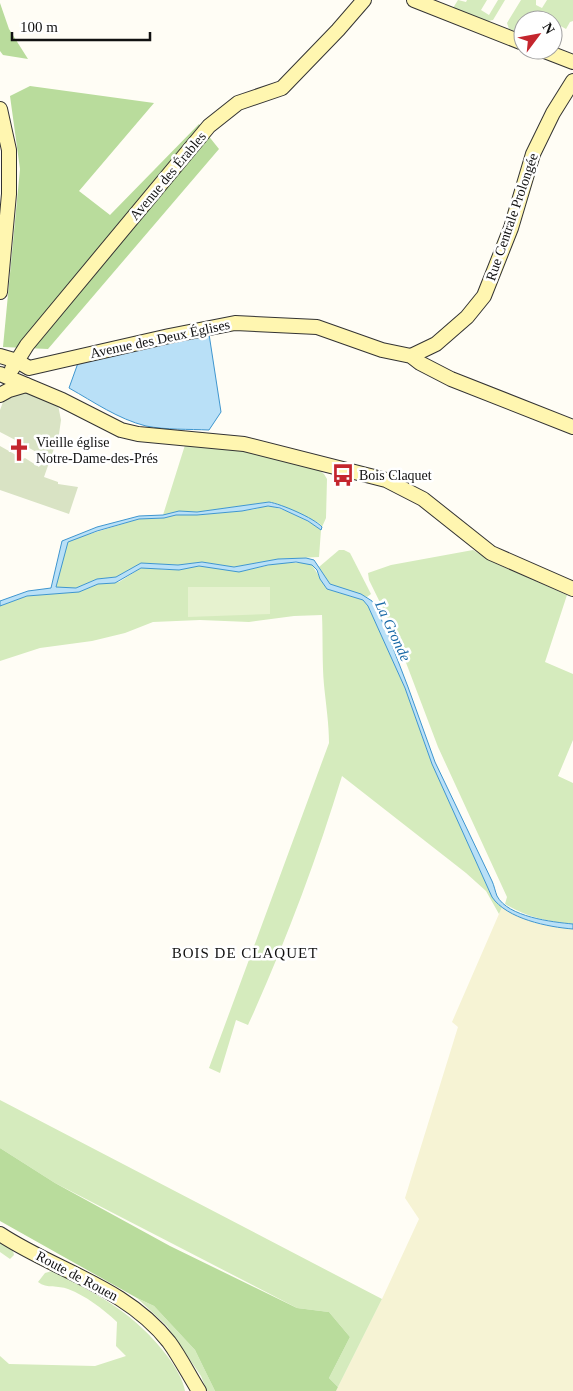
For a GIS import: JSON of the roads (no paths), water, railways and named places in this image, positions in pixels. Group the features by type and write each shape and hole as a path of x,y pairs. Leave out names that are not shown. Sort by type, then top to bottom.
{"street":[{"name":"Avenue des Érables","path":"2,379 27,345 209,126 238,103 282,88 364,0"},
{"path":"414,0 513,39"},
{"name":"Rue Centrale Prolongée","path":"411,356 436,344 467,317 484,296 511,228 532,154 553,113 573,81"},
{"path":"0,109 9,150 10,194 0,292"},
{"name":"Avenue des Deux Églises","path":"0,356 17,361 29,368 235,323 317,327 382,350 411,356 420,363 451,379 573,427"},
{"path":"2,379 62,400 121,430 138,434 244,444 386,480 423,499 492,554 573,589"},
{"path":"0,395 8,390 26,386"},
{"name":"Route de Rouen","path":"0,1234 111,1293 144,1317 168,1342 199,1391"},
{"name":"Route de Rouen","path":"187,1372 191,1391"}],"water":[{"path":"209,334 221,412 209,430 161,428 136,423 106,410 69,388 78,363"},
{"path":"269,502 289,508 318,523 322,527 321,530 308,521 280,508 268,506 242,511 139,519 97,531 68,542 56,587 76,588 97,579 116,577 141,563 178,565 202,562 234,567 278,559 306,558 314,560 330,584 361,594 372,601 385,627 435,762 492,881 497,896 503,903 520,914 543,920 573,924 573,929 529,921 507,911 492,897 432,764 405,688 368,606 363,600 327,589 320,579 317,570 312,565 296,562 268,565 239,572 199,566 179,570 141,568 115,583 98,584 79,592 27,596 0,606 0,601 28,591 51,588 62,541 97,527 139,516 163,515 179,511 197,512"}],"place":[{"name":"Vieille église Notre-Dame-des-Prés","path":"19,450"},
{"name":"Bois Claquet","path":"343,475"}],"district":[{"name":"BOIS DE CLAQUET","path":"245,953"}],"water label":[{"name":"La Gronde","path":"393,631"}]}
